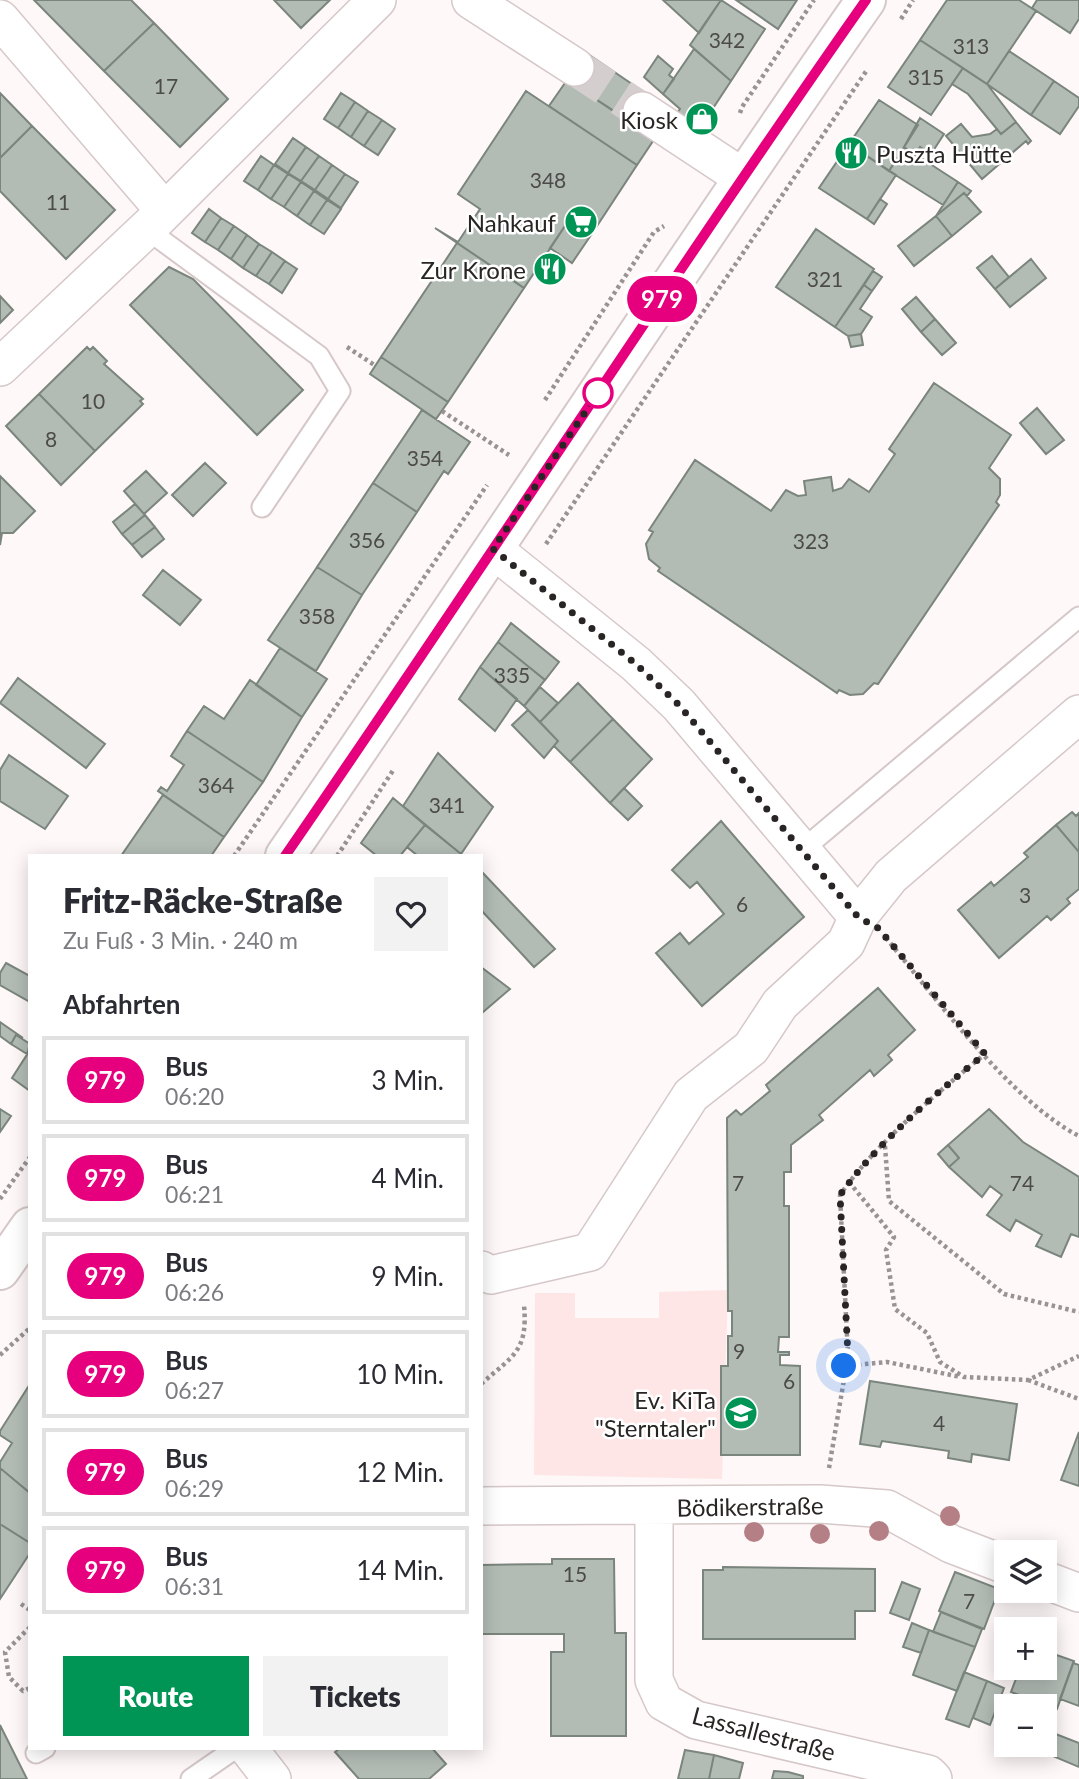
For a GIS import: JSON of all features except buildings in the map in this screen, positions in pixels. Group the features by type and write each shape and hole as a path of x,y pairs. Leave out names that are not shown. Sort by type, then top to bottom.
{"street":[{"path":"0,367 377,0"},
{"path":"471,0 575,66"},
{"path":"286,854 455,609 742,177 866,0"},
{"path":"0,19 156,218"},
{"path":"642,111 742,177"},
{"path":"493,549 636,664 679,705 858,917"},
{"path":"483,1271 491,1275 590,1252 691,1095 751,1048 780,1004 846,943 858,917 891,876 1079,714"},
{"path":"0,1270 28,1230"},
{"name":"Bödikerstraße","path":"483,1506 820,1504 887,1508 951,1544 994,1560"},
{"name":"Lassallestraße","path":"654,1507 654,1680 664,1702 696,1720 928,1774 933,1779"},
{"path":"1057,1585 1079,1593"},
{"path":"250,1750 272,1779"}],"lane":[{"path":"156,218 160,239 320,356 340,391 262,507"},
{"path":"801,851 1079,617"},
{"path":"191,1779 233,1750"}],"path":[{"path":"898,23 913,0"},
{"path":"525,575 875,58"},
{"path":"442,411 509,455"},
{"path":"338,854 396,766"},
{"path":"858,917 878,928 985,1054 1027,1098 1079,1136"},
{"path":"820,1504 836,1435 844,1366 848,1356 840,1195 885,1145 951,1081 985,1054"},
{"path":"885,1145 889,1200 1004,1294 1079,1312"},
{"path":"0,1199 28,1160"},
{"path":"849,1182 894,1237 886,1251 895,1309 927,1333 940,1362 964,1377"},
{"path":"483,1382 525,1338 523,1294 527,1267"},
{"path":"0,1354 28,1330"},
{"path":"1028,1380 1079,1356"},
{"path":"844,1366 887,1362 964,1377 1028,1380 1079,1399"},
{"path":"21,1604 28,1608"},
{"path":"28,1629 5,1652 9,1677 23,1691 28,1689"},
{"path":"0,1679 9,1677"}],"shaded area":[{"path":"728,1290 722,1479 534,1475 535,1293 575,1293 575,1318 659,1318 659,1292"}],"tunnel":[{"path":"575,67 642,111"}],"bus line":[{"name":"979","path":"286,854 455,609 742,177 866,0"}],"place":[{"name":"Kiosk","path":"702,119"},
{"name":"Puszta Hütte","path":"851,153"},
{"name":"Nahkauf","path":"581,222"},
{"name":"Zur Krone","path":"550,269"},
{"name":"Ev. KiTa \"Sterntaler\"","path":"741,1413"}],"route":[{"path":"598,393 493,549 636,664 679,705 858,917 878,928 985,1054 951,1081 885,1145 840,1195 848,1356 844,1366"}]}
